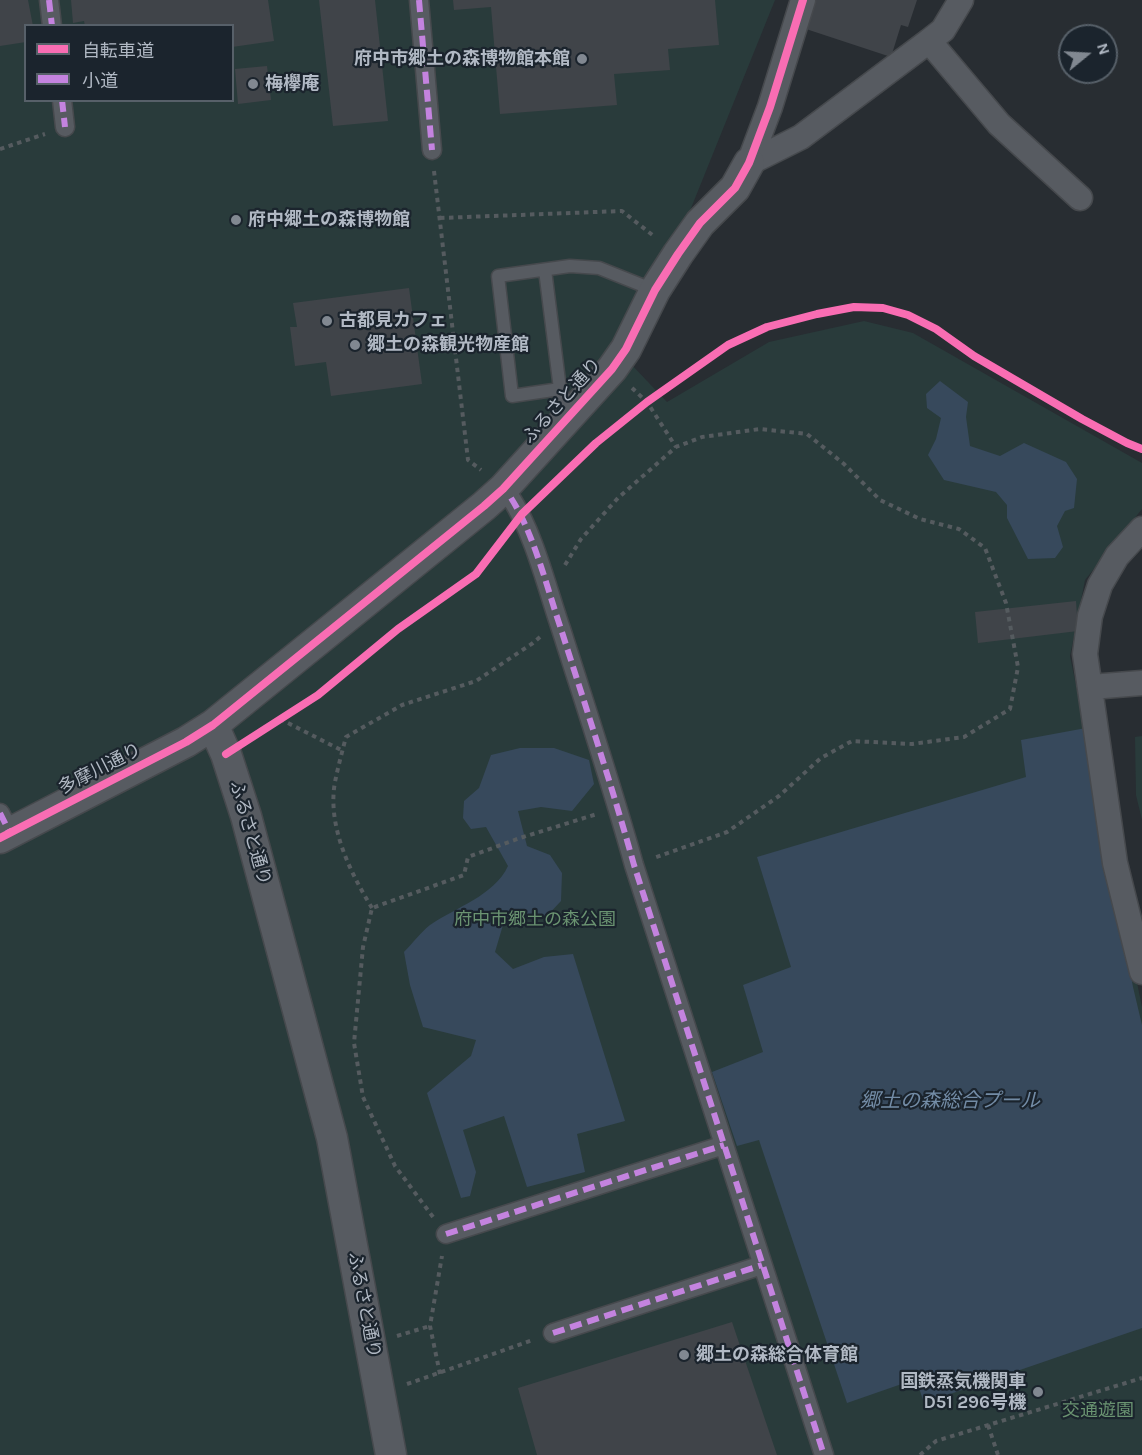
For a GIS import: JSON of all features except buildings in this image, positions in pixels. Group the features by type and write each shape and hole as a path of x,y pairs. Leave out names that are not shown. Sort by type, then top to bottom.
{"street":[{"path":"49,0 52,24"},
{"path":"419,0 432,150"},
{"name":"ふるさと通り","path":"391,1455 332,1138 246,816 226,754 213,725 484,506 503,489 565,402 612,369 626,349 655,290 678,254 700,222 735,188 749,163 770,106 803,0"},
{"path":"749,163 801,137 929,41 943,30 961,0"},
{"path":"929,41 999,124 1080,198"},
{"path":"62,102 65,127"},
{"path":"511,498 522,514 548,591 824,1455"},
{"path":"1142,529 1117,556 1100,585 1090,616 1085,654 1115,863 1142,972"},
{"path":"1091,687 1142,683"},
{"name":"多摩川通り","path":"3,828 186,742 213,725"},
{"path":"446,1234 724,1145"},
{"path":"553,1333 762,1264"}],"lane":[{"path":"544,270 565,402 512,396 498,276 570,266 599,268 655,290"}],"path":[{"path":"0,149 65,127"},
{"path":"432,150 468,460 483,472"},
{"path":"440,218 622,211 678,254"},
{"path":"612,369 647,402 676,447"},
{"path":"638,409 655,396"},
{"path":"548,591 581,539 618,498 676,447 702,437 760,429 807,434 844,464 880,500 920,519 959,529 985,548 1006,603 1018,667 1010,709 964,737 912,744 852,741 821,758 780,796 727,832 634,865"},
{"path":"440,1374 430,1326 446,1234 395,1166 363,1097 354,1043 363,947 372,908 355,880 335,826 335,784 346,737 402,705 476,681 533,643 557,620"},
{"path":"271,725 289,713"},
{"path":"280,719 343,751"},
{"path":"372,908 464,875 468,857 520,838 618,808"},
{"path":"381,1393 553,1333"},
{"path":"920,1455 936,1441 1142,1378"},
{"path":"988,1425 998,1455"}],"green space":[{"name":"府中市郷土の森公園","path":"0,0 775,0 681,233 611,343 667,402 769,342 864,321 913,333 1142,463 1142,509 1085,580 1070,656 1142,1007 1142,1455 0,1455"},
{"path":"1142,736 1142,820 1136,795 1135,737"}],"water":[{"path":"940,381 968,402 966,417 970,446 1000,456 1024,443 1066,462 1077,479 1074,508 1065,511 1057,526 1063,547 1055,558 1028,559 1007,518 1007,505 996,492 944,480 928,455 936,439 941,418 927,408 926,394"},
{"name":"郷土の森総合プール","path":"1086,728 1133,987 1142,1025 1142,1328 924,1403 916,1379 847,1403 759,1140 737,1146 712,1072 763,1052 743,985 791,967 757,857 1026,777 1021,740"},
{"path":"520,748 554,748 589,760 594,784 572,811 541,807 518,811 527,846 550,855 562,873 561,901 546,917 529,918 503,925 495,952 513,969 544,957 573,954 625,1121 577,1134 585,1172 527,1187 504,1116 463,1130 476,1172 470,1196 461,1198 427,1093 471,1056 476,1040 423,1027 410,985 404,952 430,925 474,900 494,885 508,866 486,827 471,829 463,818 464,801 479,788 491,755"}],"marked path":[{"path":"49,0 52,24"},
{"path":"419,0 432,150"},
{"path":"62,102 65,127"},
{"path":"511,498 527,528 545,579 634,865 824,1455"},
{"path":"0,813 10,833"},
{"path":"446,1234 724,1145"},
{"path":"553,1333 762,1265"}],"cycle path":[{"path":"0,838 186,742 213,725 503,489 612,369 626,349 655,290 678,254 700,223 735,188 749,163 770,107 803,0"},
{"path":"226,754 318,695 398,629 476,574 522,514 596,443 647,402 728,345 767,327 854,307 883,308 908,315 936,329 974,356 1082,419 1142,449"}],"place":[{"name":"府中市郷土の森博物館本館","path":"582,59"},
{"name":"梅欅庵","path":"253,84"},
{"name":"府中郷土の森博物館","path":"236,220"},
{"name":"古都見カフェ","path":"327,321"},
{"name":"郷土の森観光物産館","path":"355,345"},
{"name":"郷土の森総合体育館","path":"684,1355"},
{"name":"国鉄蒸気機関車 D51 296号機","path":"1038,1392"}],"park label":[{"name":"交通遊園","path":"1098,1411"}]}
